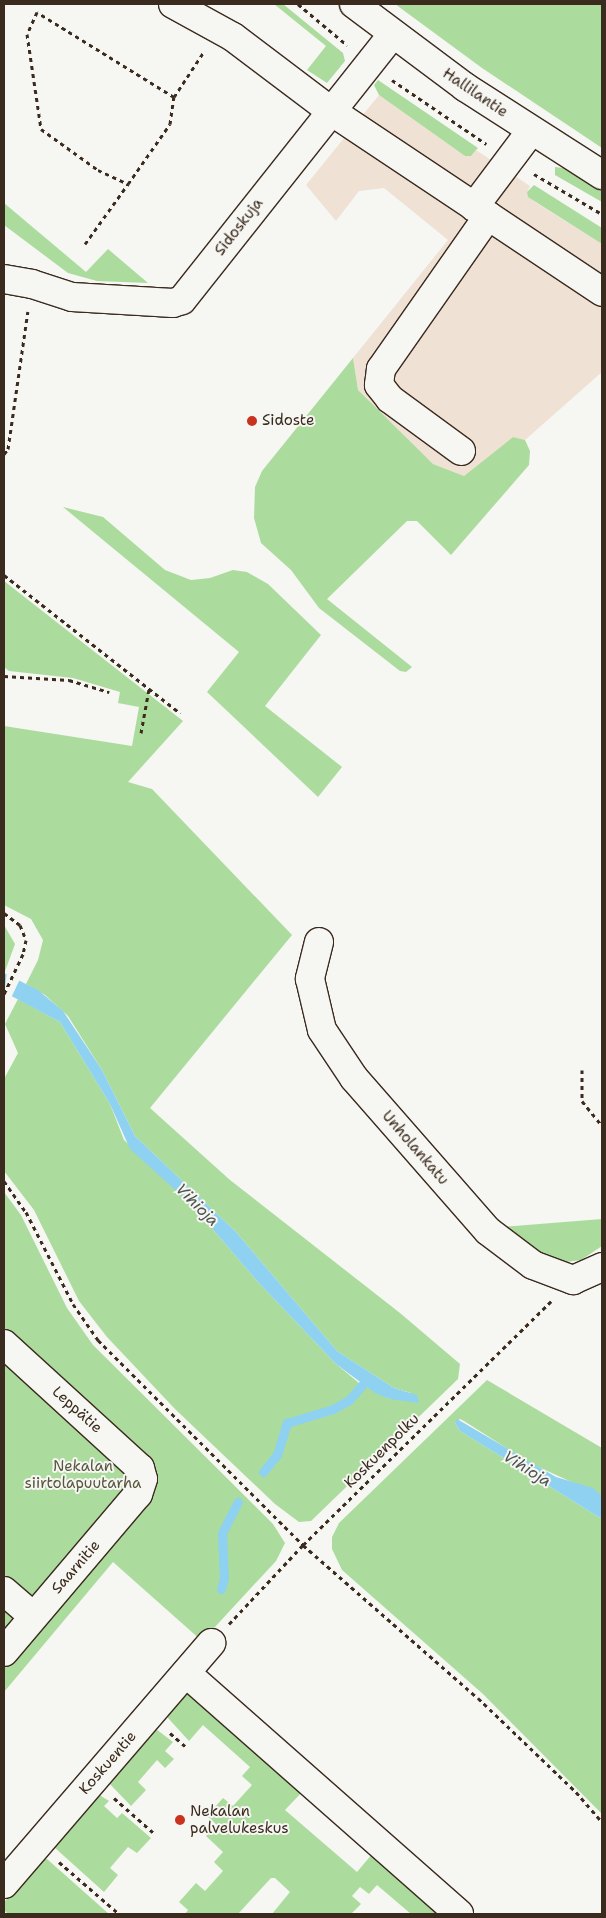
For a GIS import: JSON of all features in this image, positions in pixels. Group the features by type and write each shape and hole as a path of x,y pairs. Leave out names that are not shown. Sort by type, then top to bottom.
{"street":[{"path":"173,4 219,29 331,111 602,292"},
{"name":"Hallilantie","path":"354,4 392,35 531,131 602,175"},
{"name":"Sidoskuja","path":"32,284 72,297 173,303 182,300 392,35"},
{"path":"461,451 390,399 379,385 382,369 481,212 510,159 531,131"},
{"path":"4,279 32,284"},
{"name":"Unholankatu","path":"319,942 310,979 322,1030 354,1078 488,1231 533,1265 573,1280"},
{"path":"573,1280 602,1267"},
{"name":"Leppätie","path":"4,1344 140,1468 143,1479"},
{"name":"Saarnitie","path":"4,1652 138,1494 143,1479"},
{"path":"4,1591 33,1616"},
{"name":"Koskuentie","path":"4,1884 211,1643"},
{"path":"186,1673 459,1914"}],"path":[{"path":"298,4 369,64 510,159 602,214"},
{"path":"128,184 98,170 41,129 27,34 37,12 174,97"},
{"path":"85,244 170,124 174,97 219,29"},
{"path":"4,454 8,449 32,284"},
{"path":"4,574 180,713"},
{"path":"4,676 69,680 109,692"},
{"path":"141,733 149,689"},
{"path":"4,913 24,932 23,954 4,994"},
{"path":"582,1070 582,1101 602,1126"},
{"path":"4,1182 26,1212 73,1304 98,1340 303,1545 478,1698 576,1792 602,1822"},
{"name":"Koskuenpolku","path":"211,1643 303,1545 417,1431 573,1280"},
{"path":"93,1780 155,1834"},
{"path":"38,1844 119,1914"}],"shaded area":[{"path":"379,95 465,156 471,156 476,150 530,186 527,192 535,202 602,244 602,372 525,440 513,437 464,476 433,464 392,427 358,390 353,358 448,240 384,188 359,191 336,221 306,185"}],"green space":[{"path":"274,4 283,4 343,53 345,61 327,83 307,70 326,46"},
{"path":"395,4 602,4 602,148 482,68"},
{"path":"378,80 478,148 471,156 465,156 379,95 374,85"},
{"path":"555,167 563,168 602,190 602,202 555,175"},
{"path":"534,185 602,228 602,244 528,197 527,192"},
{"path":"4,203 86,272 108,249 148,283 97,281 68,273 4,225"},
{"path":"353,358 358,390 433,464 464,476 513,437 525,440 530,451 529,465 451,555 417,521 407,521 327,599 412,667 406,672 400,671 319,608 291,570 261,543 254,518 255,487 262,471"},
{"path":"63,507 103,517 165,570 191,580 210,578 233,570 247,572 268,584 321,635 265,706 342,767 318,797 207,692 239,652"},
{"path":"4,581 183,721 128,782 152,789 292,935 150,1108 230,1180 400,1313 460,1364 458,1379 311,1521 299,1522 275,1504 175,1409 107,1337 79,1301 34,1210 4,1171 4,1079 18,1053 5,1024 18,999 60,1022 110,1104 124,1140 193,1206 257,1281 336,1364 359,1383 390,1399 411,1393 394,1388 337,1351 236,1232 135,1136 102,1070 68,1016 45,995 26,984 38,960 43,940 31,919 4,905 4,726 132,746 139,707 118,703 120,692 73,678 9,671 4,667"},
{"path":"4,925 15,944 4,974"},
{"name":"Nekalan siirtolapuutarha","path":"4,1192 21,1215 67,1308 93,1345 273,1524 285,1543 276,1561 202,1641 113,1562 4,1692"},
{"path":"602,1219 602,1246 581,1260 566,1262 550,1262 501,1227"},
{"path":"487,1380 602,1448 602,1496 530,1463 460,1419 455,1423 460,1431 602,1519 602,1814 483,1694 342,1570 332,1549 332,1537 339,1523"},
{"path":"185,1692 303,1791 285,1810 357,1872 373,1853 445,1914 411,1914 377,1885 369,1894 360,1887 352,1896 361,1904 351,1914 272,1914 290,1892 275,1878 271,1878 238,1914 185,1914 188,1910 179,1902 196,1883 205,1891 223,1871 214,1862 223,1852 206,1836 217,1825 207,1816 223,1798 233,1806 252,1785 242,1776 250,1767 203,1725 189,1741 168,1718 167,1713"},
{"path":"156,1729 173,1742 165,1751 174,1759 165,1768 157,1760 138,1782 146,1790 131,1806 108,1782"},
{"path":"98,1794 109,1801 104,1806 117,1818 122,1813 151,1838 137,1853 128,1847 110,1868 118,1875 104,1892 54,1847"},
{"path":"45,1858 109,1914 8,1914 4,1910 4,1902"}],"water":[{"name":"Vihioja","path":"4,973 38,990 63,1011 102,1070 135,1136 236,1232 337,1351 394,1388 417,1395 419,1403 390,1399 375,1393 336,1364 257,1281 193,1206 130,1149 110,1104 60,1022 4,992"},
{"name":"Vihioja","path":"457,1419 556,1477 593,1488 602,1496 602,1519 460,1431 455,1423"}],"pier":[{"path":"7,972 20,979 11,998 4,995"}],"waterway":[{"path":"263,1472 277,1455 287,1423 333,1409 349,1400 368,1378"},
{"path":"221,1589 224,1578 222,1533 238,1502"}],"place":[{"name":"Sidoste","path":"252,421"},
{"name":"Nekalan palvelukeskus","path":"180,1820"}]}
